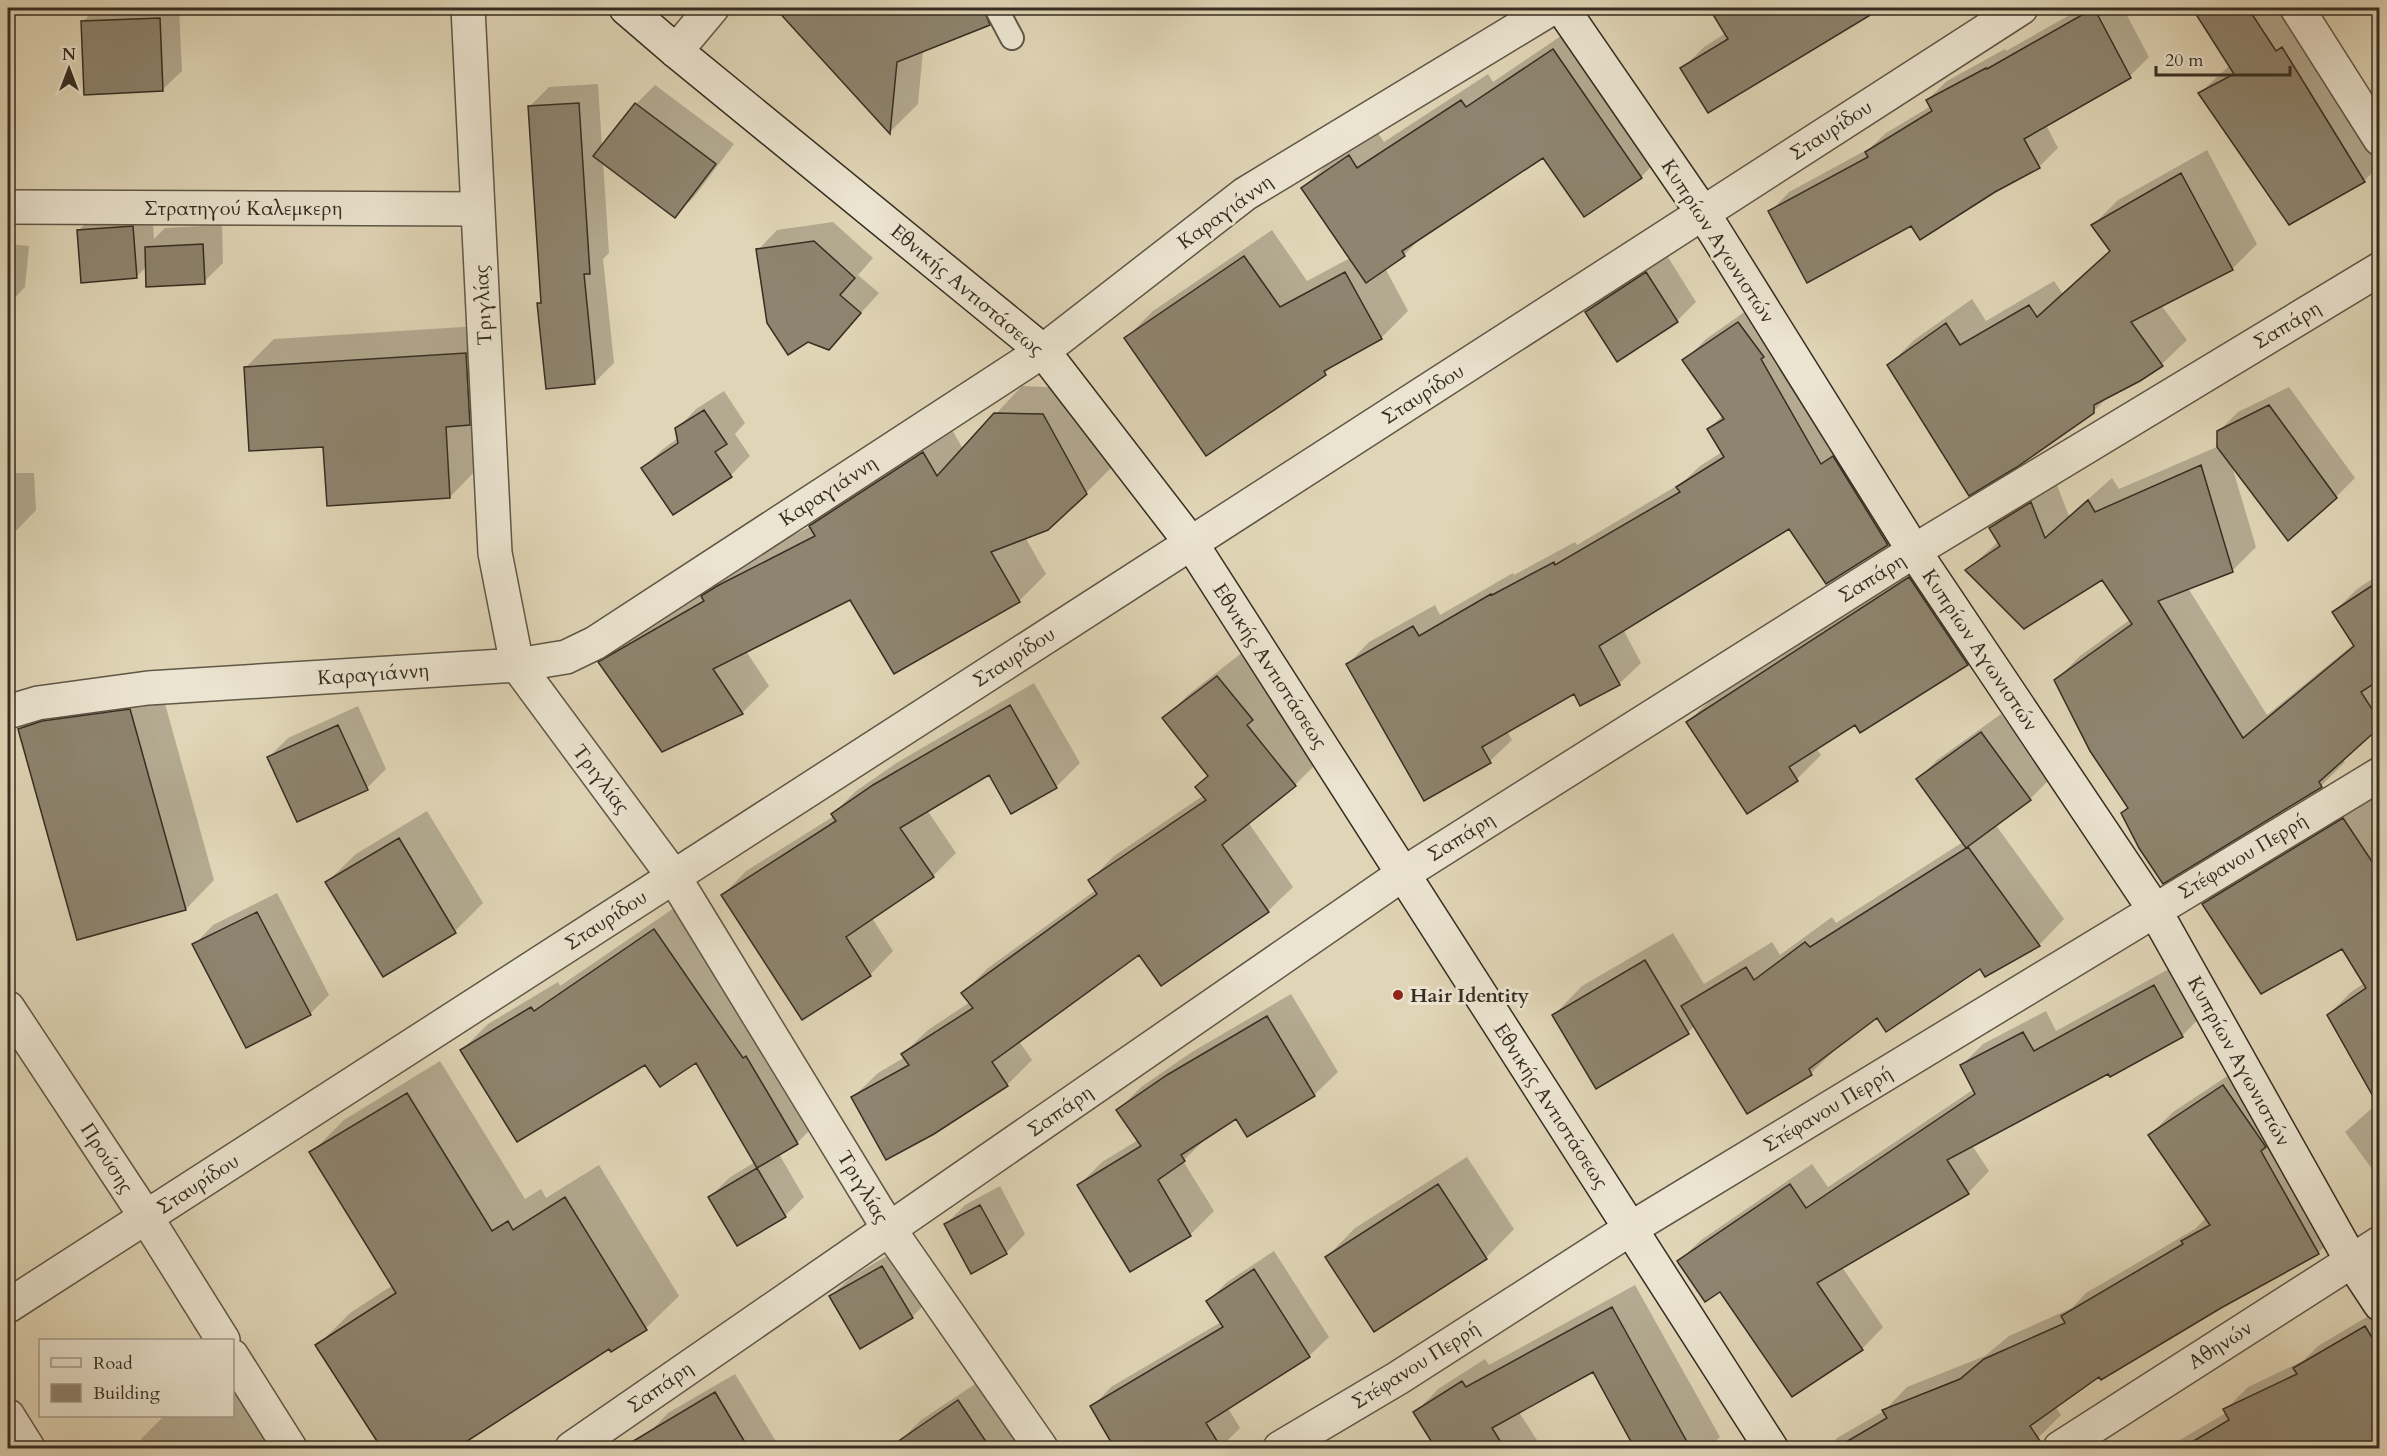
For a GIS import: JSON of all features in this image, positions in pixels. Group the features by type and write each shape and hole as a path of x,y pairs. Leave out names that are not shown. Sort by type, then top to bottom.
{"street":[{"name":"Τριγλίας","path":"468,8 495,553 517,665 674,877 889,1229 1041,1449"},
{"name":"Εθνικής Αντιστάσεως","path":"626,8 1043,351 1191,543 1771,1449"},
{"path":"676,51 712,8"},
{"name":"Καραγιάννη","path":"8,712 38,703 148,688 517,665 566,657 595,643 1043,351 1245,194 1552,8"},
{"name":"Κυπρίων Αγωνιστών","path":"1562,8 1703,213 1914,551 2154,909 2351,1260 2379,1304"},
{"name":"Σταυρίδου","path":"8,1306 2021,8"},
{"path":"2297,8 2379,139"},
{"name":"Στρατηγού Καλεμκερη","path":"8,207 478,209"},
{"name":"Σαπάρη","path":"572,1449 1403,874 1914,551 2379,269"},
{"name":"Στέφανου Περρή","path":"1280,1449 1398,1378 1630,1229 2379,774"},
{"name":"Προύσης","path":"8,1008 146,1217 222,1339"},
{"name":"Αθηνών","path":"2060,1449 2379,1244"},
{"path":"234,1359 290,1449"},
{"path":"8,1416 28,1449"}],"lane":[{"path":"996,8 1012,38"}],"building":[{"path":"775,8 983,8 990,25 897,62 890,134"},
{"path":"1709,8 1882,8 1708,113 1680,68 1728,39"},
{"path":"2094,8 2131,78 2024,139 2040,168 1995,192 1920,240 1911,226 1807,283 1768,211 1868,157 1865,152 1932,111 1926,100 1987,69"},
{"path":"2192,8 2248,8 2276,51 2282,47 2365,182 2289,225 2198,93 2234,74"},
{"path":"160,18 163,91 84,95 81,21"},
{"path":"1553,49 1642,178 1584,217 1543,158 1402,251 1405,256 1366,283 1301,188 1349,155 1357,168 1461,100 1466,107"},
{"path":"579,103 590,274 584,274 595,384 546,389 537,303 541,303 528,106"},
{"path":"635,103 716,164 675,218 593,156"},
{"path":"2181,173 2233,270 2131,322 2163,366 2094,405 2094,413 2017,467 1969,496 1887,365 1946,323 1960,345 2029,305 2037,317 2110,251 2091,225"},
{"path":"133,226 137,278 81,283 77,230"},
{"path":"814,241 855,278 840,295 861,313 829,350 808,342 788,355 767,323 756,249"},
{"path":"203,244 205,284 146,287 145,247"},
{"path":"1244,256 1280,307 1345,272 1382,339 1324,371 1326,375 1206,456 1124,338"},
{"path":"1646,272 1678,322 1617,362 1585,312"},
{"path":"1738,322 1764,357 1761,359 1821,464 1833,456 1888,545 1826,584 1789,529 1599,646 1620,685 1580,706 1574,694 1482,747 1491,763 1424,801 1346,664 1413,626 1419,636 1491,594 1554,562 1555,565 1680,492 1676,487 1724,457 1707,429 1724,419 1682,360"},
{"path":"466,353 470,425 446,427 450,498 327,506 323,447 249,451 244,367"},
{"path":"2269,405 2337,498 2288,541 2217,447 2217,431"},
{"path":"704,410 727,444 715,452 732,477 673,515 641,468 678,443 675,428"},
{"path":"994,413 1043,414 1087,494 1048,530 991,552 1020,602 894,674 850,600 713,669 743,714 662,752 598,662 704,601 701,596 717,586 815,536 809,526 923,452 937,476"},
{"path":"2201,465 2233,572 2158,601 2243,738 2354,646 2332,612 2379,581 2379,684 2378,681 2361,692 2379,720 2379,728 2319,782 2322,787 2163,884 2139,848 2121,813 2128,808 2090,751 2054,680 2132,624 2102,580 2024,629 1965,570 2000,546 1989,528 2031,502 2045,538 2088,500 2095,512"},
{"path":"1909,577 1968,665 1860,733 1855,725 1789,767 1798,781 1747,814 1686,722"},
{"path":"1217,676 1253,720 1247,725 1296,786 1222,845 1269,912 1161,986 1139,955 992,1062 1008,1086 934,1134 886,1160 851,1097 909,1065 901,1054 973,1008 961,993 1097,894 1088,880 1206,800 1195,787 1208,776 1162,718"},
{"path":"1010,705 1057,788 1011,814 989,775 900,828 934,877 846,937 871,976 802,1020 721,895 836,821 831,814 873,785"},
{"path":"130,709 186,910 77,940 18,729 42,721"},
{"path":"338,725 368,790 297,822 267,757"},
{"path":"1981,732 2031,800 1966,848 1916,779"},
{"path":"2343,818 2379,872 2379,1107 2327,1015 2366,988 2342,949 2261,994 2202,904"},
{"path":"399,838 456,933 383,977 325,882"},
{"path":"1968,847 2040,946 1985,977 1980,969 1886,1032 1877,1018 1809,1069 1812,1075 1747,1114 1681,1006 1746,967 1754,980 1805,942 1810,947"},
{"path":"257,912 311,1015 246,1048 192,944"},
{"path":"654,929 743,1058 746,1056 798,1144 757,1168 696,1063 660,1087 645,1065 517,1142 460,1050 531,1007 534,1011"},
{"path":"1645,960 1689,1034 1596,1089 1552,1015"},
{"path":"2154,985 2183,1037 2110,1077 2108,1074 1947,1160 1969,1194 1817,1283 1863,1350 1792,1397 1720,1292 1705,1302 1677,1261 1790,1184 1806,1208 1975,1094 1960,1065 2023,1032 2034,1051"},
{"path":"1267,1016 1315,1096 1247,1137 1236,1119 1181,1155 1185,1161 1158,1180 1191,1236 1130,1272 1077,1185 1141,1146 1116,1110 1167,1075"},
{"path":"2223,1085 2266,1147 2261,1151 2319,1254 2221,1308 2101,1380 2099,1377 2030,1426 2042,1444 2041,1449 1834,1449 1887,1418 1882,1410 1960,1379 1984,1359 2065,1323 2061,1316 2183,1244 2181,1241 2210,1225 2148,1135"},
{"path":"407,1093 492,1231 508,1221 513,1230 565,1197 647,1330 611,1352 609,1349 455,1449 382,1449 315,1345 396,1293 309,1152"},
{"path":"757,1168 786,1217 737,1246 708,1197"},
{"path":"1438,1184 1487,1259 1374,1332 1325,1257"},
{"path":"980,1205 1007,1254 971,1274 944,1224"},
{"path":"882,1266 913,1318 860,1349 829,1296"},
{"path":"1254,1269 1310,1357 1206,1423 1222,1449 1115,1449 1090,1406 1223,1327 1206,1301"},
{"path":"1612,1307 1691,1449 1635,1449 1593,1372 1492,1428 1505,1449 1436,1449 1413,1412 1462,1381 1466,1387"},
{"path":"2365,1326 2379,1349 2379,1449 2180,1449 2229,1420 2223,1409 2297,1374 2293,1368"},
{"path":"715,1392 749,1449 620,1449"},
{"path":"958,1400 991,1449 887,1449"}],"place":[{"name":"Hair Identity","path":"1398,995"}]}
